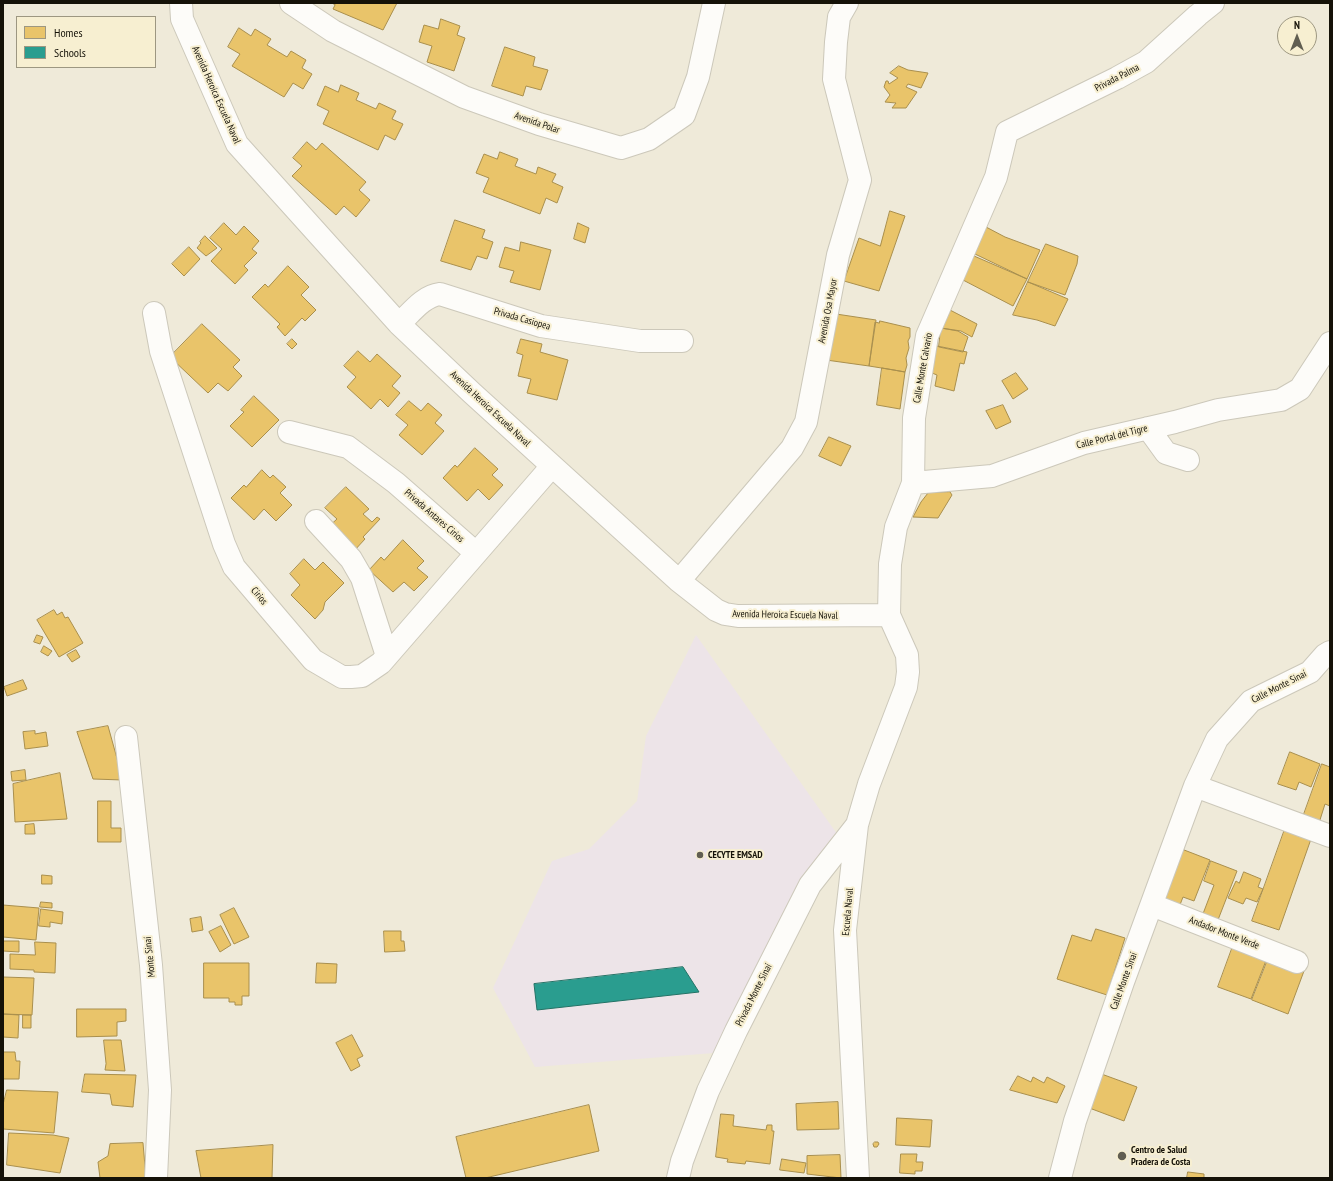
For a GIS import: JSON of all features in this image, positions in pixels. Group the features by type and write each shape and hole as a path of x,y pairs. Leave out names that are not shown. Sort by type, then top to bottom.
{"street":[{"name":"Avenida Heroica Escuela Naval","path":"181,3 182,19 237,144 399,324 679,581 716,610 725,614 738,616 889,615"},
{"name":"Avenida Polar","path":"291,3 333,31 464,97 539,124 621,148 649,139 684,115 698,77 714,3"},
{"name":"Avenida Osa Mayor","path":"679,581 792,448 806,422 838,255 860,180 834,79 839,16 847,3"},
{"name":"Privada Palma","path":"1006,132 1111,81 1146,62 1198,15 1214,3"},
{"name":"Calle Monte Calvario","path":"889,615 890,564 896,527 913,483 914,418 927,336 996,177 1006,132"},
{"name":"Privada Casiopea","path":"399,324 425,299 432,295 440,294 541,326 640,341 682,341"},
{"name":"Cirios","path":"154,313 161,350 224,544 234,567 313,660 342,677 362,676 381,663 476,553"},
{"name":"Calle Portal del Tigre","path":"913,483 992,476 1084,443 1175,422 1218,410 1281,400 1300,389 1330,343"},
{"path":"1148,428 1166,452 1188,460"},
{"name":"Privada Antares Cirios","path":"288,432 348,447 396,483 476,553"},
{"path":"476,553 552,466"},
{"path":"316,521 351,559 362,578 387,656"},
{"name":"Escuela Naval","path":"858,1178 845,930 857,825 869,784 906,687 908,672 907,655 889,615"},
{"name":"Calle Monte Sinaí","path":"1060,1178 1075,1120 1195,786 1217,739 1251,701 1310,672 1328,655"},
{"name":"Monte Sinaí","path":"126,737 151,965 160,1090 156,1178"},
{"path":"1195,786 1330,836"},
{"name":"Privada Monte Sinaí","path":"678,1178 708,1091 739,1024 810,885 857,825"},
{"name":"Andador Monte Verde","path":"1152,905 1297,962"}],"shaded area":[{"name":"CECYTE EMSAD","path":"696,635 840,838 727,1052 535,1067 493,988 552,861 589,849 637,801 646,736"}],"building: Homes":[{"path":"332,3 397,3 383,30 333,9 335,5"},
{"path":"441,19 460,26 457,35 465,38 454,71 427,62 432,46 419,42 424,25 438,29"},
{"path":"239,28 251,36 255,29 271,39 267,45 287,57 291,51 306,60 302,68 312,74 303,89 293,83 284,97 232,66 240,54 228,47"},
{"path":"505,47 535,57 533,66 548,70 541,90 526,86 523,96 492,86"},
{"path":"899,66 908,70 928,73 921,88 908,84 906,87 917,92 906,108 892,108 896,103 885,102 890,95 884,87 886,81 888,81 889,84 898,78 890,73"},
{"path":"341,85 359,93 356,100 376,109 379,103 396,111 392,119 403,124 395,140 385,135 378,150 323,124 329,111 317,105 325,86 338,92"},
{"path":"307,142 316,150 322,143 366,182 359,190 370,200 356,217 344,206 336,215 292,176 302,166 293,158"},
{"path":"500,152 518,159 515,166 536,174 538,167 556,174 552,182 563,187 557,203 546,198 540,214 483,192 489,178 476,173 484,154 497,159"},
{"path":"890,211 905,216 879,291 844,281 859,238 880,246"},
{"path":"455,220 485,230 482,238 493,242 487,259 477,256 471,270 441,261"},
{"path":"224,223 236,235 244,226 259,241 252,249 257,253 244,266 248,270 235,284 211,261 222,249 210,238"},
{"path":"578,223 589,228 585,243 574,239"},
{"path":"986,227 1005,237 1040,250 1027,279 975,254"},
{"path":"205,236 217,248 206,256 197,248"},
{"path":"521,242 551,250 540,290 510,282 514,271 499,267 505,247 519,251"},
{"path":"1046,244 1078,256 1077,264 1065,295 1028,282"},
{"path":"189,247 200,259 184,276 172,264"},
{"path":"974,256 1027,279 1013,306 963,280"},
{"path":"288,266 309,287 301,295 316,310 305,321 302,318 285,336 277,327 280,324 252,297 265,284 268,287"},
{"path":"1028,282 1068,299 1055,326 1037,320 1013,315"},
{"path":"948,309 977,324 972,337 961,331 941,328"},
{"path":"836,314 876,320 869,366 826,360"},
{"path":"880,321 910,328 910,337 908,341 909,348 906,358 907,365 905,372 869,366 875,322 879,323"},
{"path":"202,324 240,360 233,367 242,376 228,391 218,383 208,393 170,357"},
{"path":"941,328 958,331 968,337 963,352 939,347"},
{"path":"292,339 297,344 292,349 287,344"},
{"path":"521,339 542,344 540,352 568,360 557,400 527,393 531,379 518,376 523,355 517,353"},
{"path":"937,346 967,352 964,364 960,363 954,391 935,386 937,375 932,373"},
{"path":"358,351 370,362 377,354 401,376 392,386 400,393 388,407 380,399 371,409 347,387 356,377 344,366"},
{"path":"882,368 905,372 900,409 877,405"},
{"path":"1016,373 1028,389 1013,399 1002,381"},
{"path":"254,396 279,420 252,447 230,426 244,412 241,410"},
{"path":"409,401 421,411 428,403 442,415 435,423 444,431 422,455 399,435 408,425 396,415"},
{"path":"1003,405 1011,422 996,429 986,411"},
{"path":"829,437 851,446 841,466 819,456"},
{"path":"475,448 498,469 492,475 503,485 489,500 478,489 467,501 443,478 455,465 457,467"},
{"path":"262,470 270,478 273,475 286,487 280,493 292,505 276,521 264,509 254,520 231,498 244,485 246,487"},
{"path":"346,487 369,509 363,514 372,522 377,517 380,519 363,537 365,539 353,552 327,528 337,519 325,508"},
{"path":"950,492 952,495 938,518 913,517 928,493"},
{"path":"403,540 424,561 417,568 428,577 414,591 404,582 393,592 369,570 381,557 384,560"},
{"path":"304,559 315,570 323,562 344,583 325,602 323,610 315,619 291,595 300,585 290,574"},
{"path":"54,610 57,615 62,612 65,618 68,617 83,643 59,657 37,620"},
{"path":"37,635 43,637 40,644 34,642"},
{"path":"44,646 52,651 48,656 41,652"},
{"path":"76,650 80,657 72,662 67,655"},
{"path":"23,680 27,689 7,696 4,687"},
{"path":"108,726 123,780 93,779 77,732"},
{"path":"35,731 35,734 46,732 48,746 25,749 23,732"},
{"path":"1290,752 1320,764 1311,787 1299,782 1296,790 1278,784"},
{"path":"1322,764 1330,767 1330,806 1325,804 1319,823 1303,817"},
{"path":"25,770 26,780 12,781 11,772"},
{"path":"60,773 67,819 15,822 13,784"},
{"path":"98,801 111,801 111,828 121,828 121,842 98,842"},
{"path":"34,824 35,834 25,834 25,825"},
{"path":"1285,829 1311,839 1279,930 1252,921"},
{"path":"1179,848 1210,860 1194,901 1183,897 1178,910 1159,903"},
{"path":"1211,861 1237,871 1216,925 1201,919 1214,885 1204,881"},
{"path":"1244,872 1261,879 1258,887 1263,889 1257,902 1246,898 1243,904 1228,898 1236,881 1239,883"},
{"path":"42,875 52,876 52,884 42,884"},
{"path":"41,902 52,903 52,908 40,907"},
{"path":"3,905 39,908 36,940 3,937"},
{"path":"234,908 249,937 234,944 220,915"},
{"path":"41,909 63,912 62,924 50,922 50,927 39,926"},
{"path":"201,917 203,930 192,932 190,919"},
{"path":"221,926 231,945 220,952 209,932"},
{"path":"1096,929 1125,938 1107,995 1057,979 1072,935 1091,941"},
{"path":"384,931 401,931 401,941 404,941 405,951 385,952"},
{"path":"4,941 19,941 19,952 3,951"},
{"path":"35,942 56,943 55,973 10,969 10,954 35,955"},
{"path":"1233,946 1267,958 1251,999 1218,987"},
{"path":"1269,957 1304,971 1288,1014 1252,1000"},
{"path":"204,963 249,963 249,996 242,996 242,1005 235,1005 235,1002 229,1002 229,998 204,998"},
{"path":"317,963 337,964 336,983 316,983"},
{"path":"3,977 34,978 32,1015 3,1014"},
{"path":"77,1009 126,1009 126,1021 117,1022 117,1036 77,1037"},
{"path":"3,1014 19,1015 18,1038 3,1037"},
{"path":"23,1015 31,1015 31,1028 23,1028"},
{"path":"352,1035 363,1056 357,1059 360,1066 351,1071 336,1043"},
{"path":"104,1040 121,1040 125,1071 105,1070"},
{"path":"3,1052 15,1052 16,1061 20,1061 19,1079 3,1079"},
{"path":"1096,1072 1137,1087 1124,1121 1084,1106"},
{"path":"85,1074 136,1075 133,1107 112,1105 110,1094 82,1092"},
{"path":"1018,1076 1031,1082 1033,1077 1044,1083 1047,1077 1065,1086 1057,1103 1010,1090"},
{"path":"7,1090 58,1092 54,1133 3,1129 3,1105"},
{"path":"838,1102 839,1129 797,1130 796,1104"},
{"path":"589,1105 599,1151 485,1178 466,1178 456,1137"},
{"path":"721,1114 734,1115 733,1126 766,1130 767,1125 772,1125 772,1131 774,1131 770,1164 746,1161 745,1164 727,1162 728,1159 716,1157"},
{"path":"897,1118 932,1120 930,1147 896,1145"},
{"path":"9,1133 53,1135 69,1138 60,1173 7,1165"},
{"path":"878,1142 879,1144 877,1147 874,1147 873,1144"},
{"path":"143,1143 146,1178 100,1178 98,1162 108,1156 110,1144"},
{"path":"273,1145 272,1178 201,1178 196,1151"},
{"path":"901,1154 917,1154 916,1162 923,1162 922,1171 915,1171 915,1174 900,1173"},
{"path":"840,1155 841,1178 807,1174 807,1156"},
{"path":"782,1159 806,1163 804,1173 780,1170"},
{"path":"1188,1172 1204,1174 1204,1178 1187,1178"}],"building: Schools":[{"path":"683,967 699,992 537,1010 534,984"}],"place":[{"name":"CECYTE EMSAD","path":"700,855"},
{"name":"Centro de Salud Pradera de Costa","path":"1122,1156"}]}
